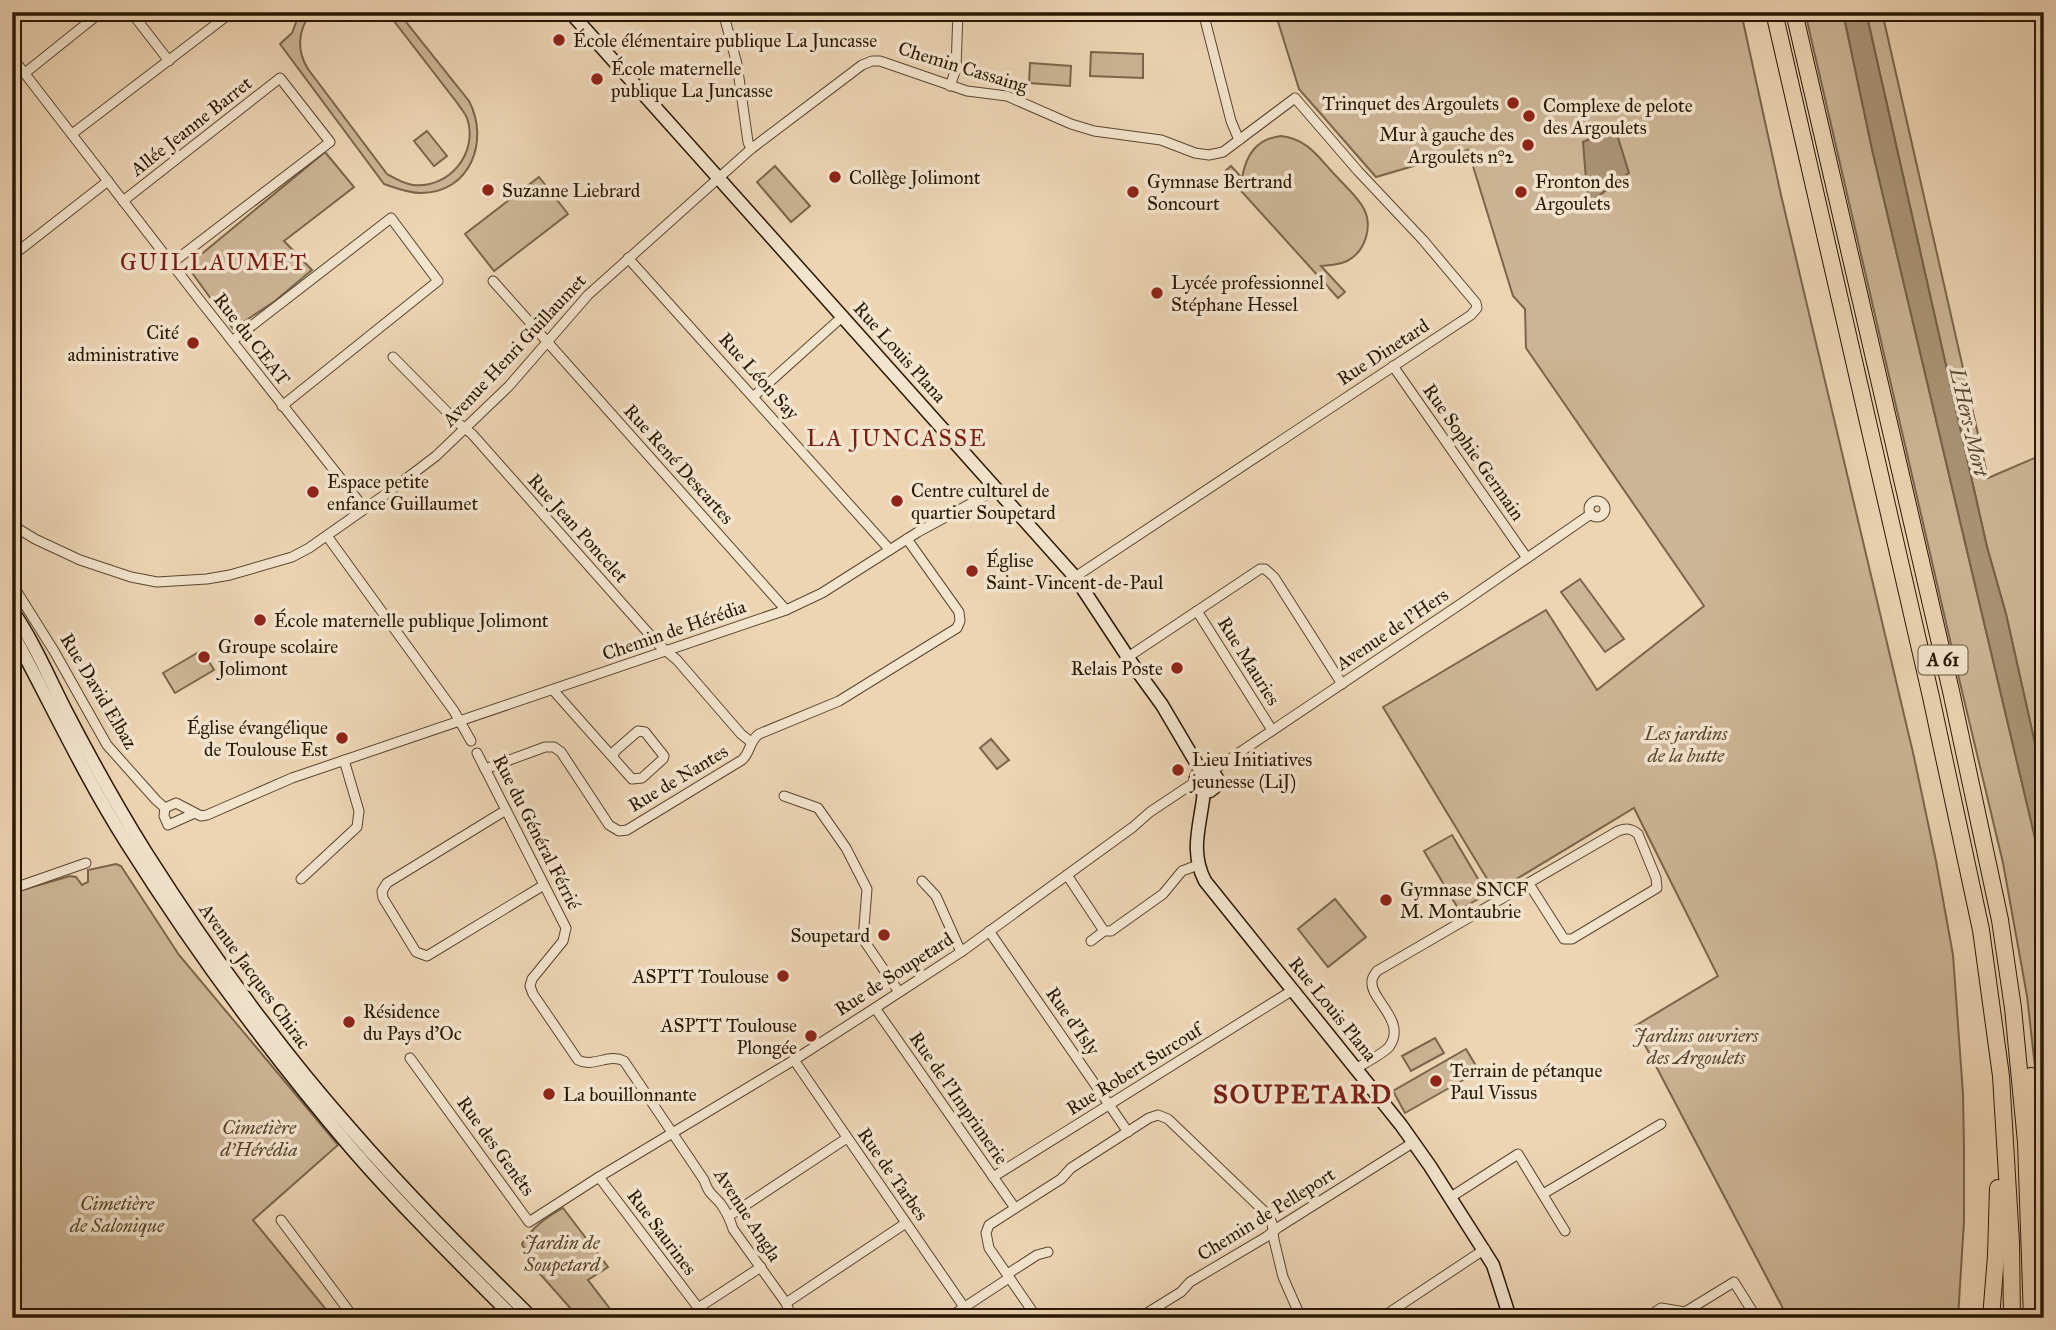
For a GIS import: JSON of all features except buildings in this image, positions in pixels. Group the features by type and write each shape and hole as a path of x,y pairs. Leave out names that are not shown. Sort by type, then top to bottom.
{"highway":[{"name":"A 61","path":"1774,12 1972,883 1996,1033 2006,1150 2012,1318"},
{"name":"A 61","path":"1794,12 1951,691 2005,951 2026,1142 2032,1318"},
{"path":"2005,951 2029,1065 2044,1181"},
{"path":"1990,1318 1997,1242 1998,1161 2006,1150"}],"main road":[{"name":"Rue Louis Plana","path":"576,14 718,178 1075,577 1169,715 1203,779"},
{"name":"Avenue Jacques Chirac","path":"12,610 138,840 182,909 239,989 308,1078 377,1159 532,1318"},
{"name":"Avenue Jacques Chirac","path":"12,632 56,719 120,832 234,1003 292,1078 400,1203 514,1318"},
{"path":"1198,865 1196,843 1203,779"},
{"name":"Rue Louis Plana","path":"1198,865 1205,881 1414,1142 1485,1249 1496,1271 1510,1318"}],"street":[{"path":"12,21 23,12"},
{"path":"25,73 102,12"},
{"path":"131,12 169,61"},
{"path":"723,12 737,64 751,149"},
{"path":"950,86 956,69 958,12"},
{"path":"1203,12 1231,121 1239,140"},
{"path":"72,134 232,13"},
{"name":"Rue du CEAT","path":"12,57 364,508"},
{"name":"Chemin Cassaing","path":"718,178 751,149 862,65 872,61 897,65 967,91 1007,96 1059,120 1086,129 1161,140 1195,153 1209,155 1223,152 1295,98"},
{"name":"Allée Jeanne Barret","path":"123,201 280,78 330,142 172,263"},
{"name":"Rue Dinetard","path":"1075,577 1471,315 1477,308 1476,303 1423,240 1295,98"},
{"name":"Avenue Henri Guillaumet","path":"12,525 46,544 108,570 131,577 170,582 207,579 292,556 327,536 436,456 509,386 588,295 718,178"},
{"path":"12,256 108,181"},
{"path":"232,341 391,218 438,281 282,406"},
{"name":"Rue Léon Say","path":"628,258 890,550"},
{"name":"Rue René Descartes","path":"493,281 786,610"},
{"path":"754,396 842,317"},
{"name":"Rue Jean Poncelet","path":"393,357 472,435 665,651 677,660 751,742"},
{"name":"Rue Sophie Germain","path":"1393,366 1527,558"},
{"name":"Chemin de Hérédia","path":"195,813 168,825 164,816 165,808 176,803 201,816 207,815 269,787 344,760 786,610 822,593 907,539 996,490"},
{"name":"Avenue de l'Hers","path":"1203,779 1591,514"},
{"name":"Rue du Général Férrié","path":"327,536 460,720 471,741"},
{"name":"Rue de Nantes","path":"485,769 545,747 554,747 561,752 609,825 615,830 623,831 742,760 748,754 751,742 759,734 839,701 957,628 960,621 959,612 907,539"},
{"path":"1128,657 1260,569 1265,569 1274,577 1342,684"},
{"name":"Rue David Elbaz","path":"12,584 53,649 107,745 165,808"},
{"name":"Rue Mauries","path":"1197,611 1272,730"},
{"path":"553,690 629,778 642,778 664,756 642,730 615,751 613,757"},
{"name":"Rue du Général Férrié","path":"477,753 565,925 563,941 533,976 530,986 533,993 578,1060 590,1063 616,1058 624,1061 672,1134"},
{"path":"301,879 358,827 359,811 344,760"},
{"name":"Rue de Soupetard","path":"599,1177 794,1060 961,952 1150,812 1203,779"},
{"path":"784,796 818,808 846,848 867,889 863,939 899,992"},
{"path":"506,810 387,883 382,891 383,898 416,952 427,956 544,885"},
{"path":"1356,1069 1389,1047 1393,1036 1391,1018 1372,987 1371,979 1377,971 1626,828 1638,834 1656,878 1657,888 1572,939 1564,939 1529,884"},
{"path":"12,886 20,886 86,863"},
{"path":"1091,942 1163,894 1182,871 1198,865"},
{"path":"1067,875 1104,931"},
{"path":"922,881 936,896 961,952"},
{"name":"Rue d'Isly","path":"989,931 1128,1132"},
{"name":"Rue Robert Surcouf","path":"993,1177 1293,990"},
{"name":"Rue de l'Imprimerie","path":"875,1008 1015,1208"},
{"name":"Rue des Genêts","path":"410,1058 529,1222 599,1177"},
{"name":"Rue de Tarbes","path":"794,1060 964,1307"},
{"path":"1037,1318 989,1248 986,1233 989,1225 1153,1116 1164,1116 1268,1215 1283,1277 1301,1318"},
{"path":"1543,1194 1661,1124"},
{"name":"Avenue Angla","path":"672,1134 704,1180 711,1196 729,1216 733,1229 786,1303 792,1318"},
{"path":"729,1216 847,1138"},
{"name":"Chemin de Pelleport","path":"1139,1318 1181,1292 1190,1282 1228,1262 1414,1142"},
{"path":"1451,1197 1518,1154 1565,1231"},
{"name":"Rue Saurines","path":"599,1177 706,1318"},
{"path":"281,1220 354,1318"},
{"path":"786,1303 906,1223"},
{"path":"1381,1318 1485,1249"},
{"path":"948,1318 1009,1278 1009,1273 1037,1255 1048,1252"},
{"path":"698,1308 761,1267"},
{"path":"1646,1318 1661,1308 1686,1315 1734,1282 1754,1314 1753,1318"}],"green space":[{"path":"300,12 311,12 303,26 300,41 308,69 387,174 406,184 426,185 449,175 458,166 465,156 470,131 464,113 387,12 398,12 469,101 475,116 476,148 463,174 438,191 421,193 384,184 280,44 292,33"},
{"path":"1275,12 1741,12 1781,195 1914,757 1953,955 1964,1148 1964,1221 1958,1318 1788,1318 1635,1026 1718,976 1634,808 1495,892 1383,707 1546,610 1597,690 1704,606 1526,348 1525,309 1513,296 1468,150 1376,177 1299,89"},
{"path":"1805,12 1843,12 1872,149 2044,876 2044,1076 2035,1067 2027,996 2003,863"},
{"path":"1866,12 1882,12 1988,478 2044,454 2044,784 2006,614 1987,547"},
{"path":"1091,52 1143,54 1143,78 1090,76"},
{"path":"1030,63 1071,66 1070,86 1029,83"},
{"path":"427,131 447,156 434,166 414,141"},
{"path":"1281,136 1298,141 1312,150 1355,196 1367,216 1366,238 1359,252 1344,262 1321,266 1345,292 1338,298 1224,172 1231,166 1242,178 1246,162 1254,150 1265,141"},
{"path":"325,152 354,187 284,241 312,270 275,301 233,329 187,266"},
{"path":"775,166 810,206 791,222 757,182"},
{"path":"539,177 568,214 494,271 465,234"},
{"path":"1580,579 1624,639 1605,652 1561,592"},
{"path":"202,650 214,670 175,693 163,673"},
{"path":"991,739 1009,760 997,769 980,748"},
{"path":"1452,835 1487,894 1459,910 1424,851"},
{"name":"Cimetière de Salonique","path":"116,864 121,866 179,955 338,1145 253,1220 333,1318 12,1318 12,903 22,890 70,876 76,877 82,885 88,882 88,870"},
{"path":"1335,899 1366,937 1328,967 1298,929"},
{"name":"Terrain de pétanque Paul Vissus","path":"1435,1038 1444,1053 1411,1071 1402,1056"},
{"name":"Terrain de pétanque Paul Vissus","path":"1466,1049 1479,1071 1405,1113 1393,1091"},
{"name":"Jardin de Soupetard","path":"563,1208 608,1267 588,1280 617,1318 579,1318 533,1266 522,1244 540,1223"}],"shaded area":[{"path":"1843,12 1866,12 1987,547 2006,614 2044,784 2044,876 1872,149"},
{"path":"1615,128 1629,173 1588,204 1583,142"}],"place":[{"name":"École élémentaire publique La Juncasse","path":"559,40"},
{"name":"École maternelle publique La Juncasse","path":"597,79"},
{"name":"Trinquet des Argoulets","path":"1513,103"},
{"name":"Complexe de pelote des Argoulets","path":"1529,116"},
{"name":"Mur à gauche des Argoulets n°2","path":"1528,145"},
{"name":"Collège Jolimont","path":"835,177"},
{"name":"Suzanne Liebrard","path":"488,190"},
{"name":"Gymnase Bertrand Soncourt","path":"1133,192"},
{"name":"Fronton des Argoulets","path":"1521,192"},
{"name":"Lycée professionnel Stéphane Hessel","path":"1157,293"},
{"name":"Cité administrative","path":"193,343"},
{"name":"Espace petite enfance Guillaumet","path":"313,492"},
{"name":"Centre culturel de quartier Soupetard","path":"897,501"},
{"name":"Église Saint-Vincent-de-Paul","path":"972,571"},
{"name":"École maternelle publique Jolimont","path":"260,620"},
{"name":"Groupe scolaire Jolimont","path":"204,657"},
{"name":"Relais Poste","path":"1177,668"},
{"name":"Église évangélique de Toulouse Est","path":"342,738"},
{"name":"Lieu Initiatives jeunesse (LiJ)","path":"1178,770"},
{"name":"Gymnase SNCF M. Montaubrie","path":"1386,900"},
{"name":"Soupetard","path":"884,935"},
{"name":"ASPTT Toulouse","path":"783,976"},
{"name":"Résidence du Pays d'Oc","path":"349,1022"},
{"name":"ASPTT Toulouse Plongée","path":"811,1036"},
{"name":"Terrain de pétanque Paul Vissus","path":"1436,1081"},
{"name":"La bouillonnante","path":"549,1094"}],"district":[{"name":"GUILLAUMET","path":"214,262"},
{"name":"LA JUNCASSE","path":"897,438"},
{"name":"SOUPETARD","path":"1303,1094"}],"water label":[{"name":"L'Hers-Mort","path":"1969,422"}],"park label":[{"name":"Les jardins de la butte","path":"1686,744"},
{"name":"Jardins ouvriers des Argoulets","path":"1696,1046"},
{"name":"Cimetière d'Hérédia","path":"259,1138"}]}
